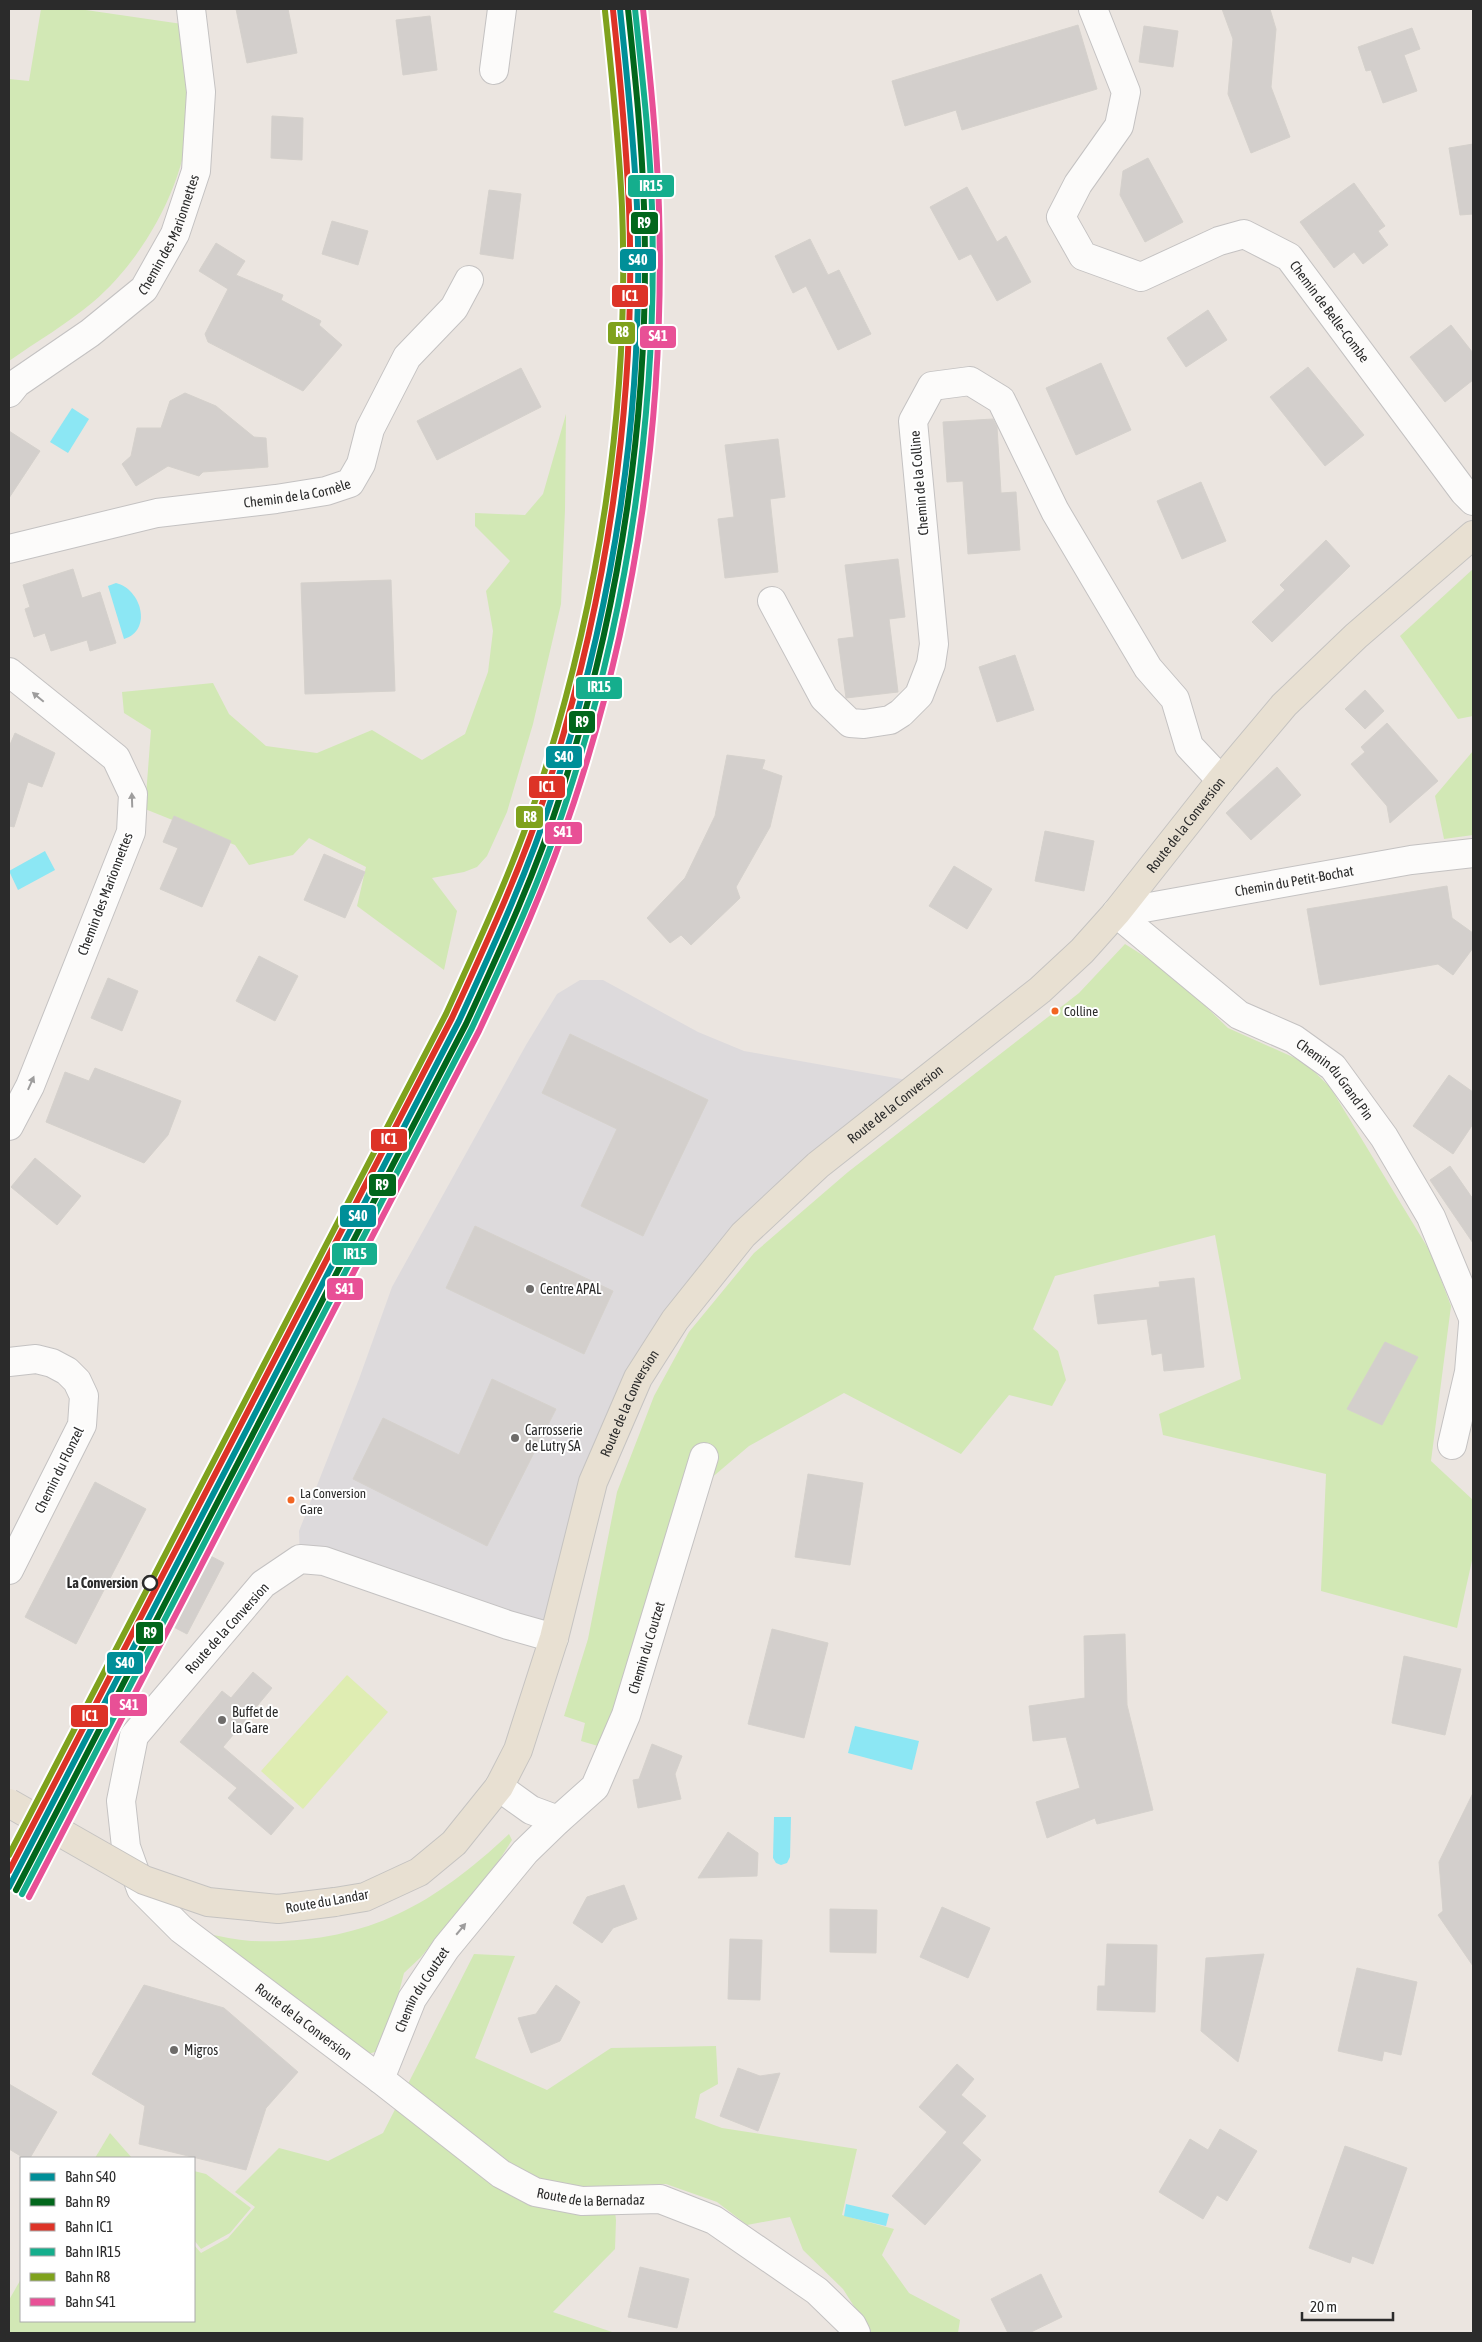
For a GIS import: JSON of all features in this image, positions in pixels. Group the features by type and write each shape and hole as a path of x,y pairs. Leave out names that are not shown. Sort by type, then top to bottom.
{"main road":[{"name":"Route de la Conversion","path":"554,1638 593,1482 638,1378 675,1320 743,1235 818,1165 1040,990 1082,950 1116,913 1221,780 1284,705 1356,636 1473,535"},
{"name":"Route du Landar","path":"9,1803 144,1880 208,1902 278,1910 365,1897 419,1872 454,1843 500,1787 518,1750 554,1638"}],"street":[{"name":"Chemin des Marionnettes","path":"9,393 17,383 90,333 144,289 175,234 196,171 201,92 191,9"},
{"path":"494,70 502,9"},
{"name":"Chemin de Belle-Combe","path":"1093,9 1126,92 1119,126 1078,184 1061,217 1083,256 1141,277 1219,241 1244,234 1289,257 1458,484 1473,501"},
{"name":"Chemin de la Cornèle","path":"9,549 157,512 276,499 326,491 350,483 361,464 370,429 407,357 454,308 470,280"},
{"name":"Chemin de la Colline","path":"772,601 824,698 850,723 864,724 890,720 910,705 925,682 934,644 913,421 932,386 970,382 1001,400 1060,519 1148,668 1175,699 1189,746 1221,780"},
{"name":"Chemin des Marionnettes","path":"9,672 116,758 133,794 131,832 30,1086 9,1126"},
{"name":"Chemin du Petit-Bochat","path":"1116,913 1411,860 1473,853"},
{"name":"Chemin du Grand Pin","path":"1116,913 1239,1015 1294,1039 1333,1067 1384,1137 1431,1217 1473,1318"},
{"path":"1452,1445 1469,1372 1473,1324"},
{"name":"Chemin du Flonzel","path":"9,1362 36,1358 52,1363 72,1376 84,1396 82,1425 9,1570"},
{"name":"Chemin du Coutzet","path":"380,2078 412,1999 446,1948 525,1852 595,1787 626,1715 704,1457"},
{"name":"Route de la Conversion","path":"380,2078 181,1928 140,1889 126,1848 121,1801 134,1736 263,1584 300,1559 324,1561 508,1625 554,1638"},
{"path":"500,1787 531,1810 558,1820"},
{"name":"Route de la Bernadaz","path":"380,2078 501,2174 535,2192 582,2201 660,2199 714,2220 818,2291 852,2325 856,2333"}],"shaded area":[{"name":"Centre APAL","path":"580,980 603,980 698,1032 744,1051 924,1083 818,1165 638,1378 554,1638 300,1559 299,1531 359,1379 392,1287 526,1045 557,994"}],"green space":[{"path":"41,9 79,9 182,24 189,100 187,137 172,190 146,241 130,264 93,302 9,361 9,79 29,81"},
{"path":"566,414 565,510 561,604 533,724 507,812 487,856 477,867 464,872 432,878 457,911 444,970 357,906 366,867 309,838 293,855 249,865 235,845 145,809 151,730 124,713 122,692 213,683 229,714 266,746 317,753 372,730 422,760 465,734 488,672 493,631 486,591 510,561 475,526 475,513 525,515 543,494"},
{"path":"1473,569 1473,716 1458,719 1400,636"},
{"path":"1473,751 1473,835 1444,839 1435,796"},
{"path":"1125,944 1171,973 1228,1028 1304,1062 1330,1087 1431,1253 1451,1306 1431,1461 1473,1500 1473,1556 1457,1628 1321,1591 1326,1474 1163,1435 1159,1414 1241,1379 1215,1235 1055,1276 1033,1329 1058,1351 1066,1380 1052,1406 1009,1395 961,1454 844,1393 749,1446 676,1508 615,1708 598,1746 581,1741 585,1723 564,1716 588,1639 617,1492 654,1396 689,1332 754,1253 848,1172 1079,993"},
{"path":"347,1675 388,1712 303,1809 261,1771"},
{"path":"509,1834 512,1840 500,1859 421,1957 404,1973 387,2038 375,2052 364,2055 206,1934 251,1941 291,1941 327,1936 361,1928 392,1917 422,1901 480,1860"},
{"path":"474,1954 515,1956 475,2058 547,2090 611,2048 716,2046 718,2084 700,2094 695,2118 722,2128 857,2149 842,2215 894,2229 882,2255 909,2293 960,2320 958,2333 871,2333 843,2289 803,2250 790,2217 747,2225 717,2202 666,2184 612,2186 616,2220 615,2249 553,2312 615,2333 9,2333 9,2300 20,2281 20,2322 195,2322 195,2246 201,2253 228,2238 255,2207 235,2192 279,2148 328,2161 383,2133"},
{"path":"110,2133 131,2157 96,2157"},
{"path":"195,2171 206,2174 251,2208 230,2233 201,2249 195,2241"}],"water":[{"path":"72,408 89,419 68,453 50,442"},
{"path":"116,583 132,593 140,610 141,619 138,627 133,634 124,639 108,586"},
{"path":"45,851 55,870 18,890 9,871"},
{"path":"855,1726 919,1741 912,1770 848,1753"},
{"path":"774,1817 791,1817 790,1857 787,1863 781,1865 776,1863 773,1858"},
{"path":"846,2204 889,2214 886,2226 844,2216"}],"building":[{"path":"236,9 288,9 297,53 247,63"},
{"path":"1222,9 1270,9 1276,29 1271,87 1290,137 1251,153 1228,94 1233,39"},
{"path":"430,16 437,70 403,75 396,20"},
{"path":"1078,25 1097,89 962,130 956,110 905,126 892,81"},
{"path":"1144,26 1178,31 1173,67 1139,62"},
{"path":"1412,28 1420,49 1404,55 1417,91 1383,103 1371,70 1366,71 1358,47"},
{"path":"272,116 303,118 302,160 271,158"},
{"path":"1473,144 1473,214 1460,215 1449,148"},
{"path":"1148,158 1183,222 1145,242 1120,195 1123,171"},
{"path":"1354,183 1385,226 1378,231 1388,245 1363,264 1354,252 1334,268 1300,222"},
{"path":"967,187 997,242 1006,236 1031,282 997,301 971,254 959,260 930,207"},
{"path":"489,190 521,194 513,259 480,254"},
{"path":"332,221 368,231 358,265 322,254"},
{"path":"810,239 828,275 839,270 871,334 838,350 806,286 793,293 775,256"},
{"path":"216,243 245,261 236,275 283,295 281,300 321,321 319,325 342,345 303,391 208,342 205,334 228,289 199,271"},
{"path":"1208,310 1227,340 1186,367 1167,338"},
{"path":"1451,325 1473,353 1473,380 1445,402 1410,357"},
{"path":"1101,363 1131,430 1076,455 1046,388"},
{"path":"1308,367 1364,435 1325,466 1270,397"},
{"path":"521,368 541,407 437,460 417,421"},
{"path":"185,393 216,406 254,437 266,438 268,467 203,472 199,476 168,466 136,486 122,464 131,456 137,428 161,428 170,401"},
{"path":"993,419 997,427 1001,493 1016,492 1020,550 968,554 963,481 947,482 943,422"},
{"path":"9,431 40,451 9,498"},
{"path":"778,439 785,497 770,499 778,572 725,578 718,519 734,517 725,445"},
{"path":"1201,482 1226,541 1182,559 1157,501"},
{"path":"1326,540 1350,566 1272,642 1252,622 1285,590 1280,585"},
{"path":"898,559 905,617 889,619 898,692 846,698 838,639 854,637 845,565"},
{"path":"73,569 82,598 100,592 116,643 90,651 87,640 51,651 45,633 34,637 25,609 30,607 23,585"},
{"path":"391,580 395,691 305,694 301,583"},
{"path":"1015,655 1034,710 997,722 979,667"},
{"path":"1365,690 1384,711 1365,729 1345,709"},
{"path":"1387,723 1438,781 1390,823 1387,806 1351,764 1365,752 1361,747"},
{"path":"15,733 55,753 42,787 28,782 14,827 9,826 9,747"},
{"path":"727,755 765,760 762,769 782,776 770,827 736,887 740,898 691,945 681,935 670,943 647,918 685,878 715,816"},
{"path":"1277,767 1301,795 1251,840 1226,813"},
{"path":"174,816 231,841 202,907 160,889 178,848 163,842"},
{"path":"1045,831 1094,841 1084,891 1035,881"},
{"path":"324,854 365,872 345,918 304,900"},
{"path":"954,866 992,889 967,929 929,906"},
{"path":"1447,886 1452,918 1473,933 1473,948 1453,975 1438,964 1320,985 1307,909"},
{"path":"259,956 298,976 275,1021 236,1001"},
{"path":"108,978 138,991 122,1031 91,1018"},
{"path":"570,1034 708,1100 643,1236 581,1206 617,1129 542,1093"},
{"path":"95,1068 181,1101 168,1135 144,1163 46,1122 65,1072 89,1081"},
{"path":"1449,1075 1473,1092 1473,1124 1453,1154 1413,1126"},
{"path":"35,1158 81,1196 57,1225 11,1187"},
{"path":"1450,1166 1473,1199 1473,1243 1430,1180"},
{"name":"Centre APAL","path":"475,1226 613,1291 584,1354 446,1288"},
{"path":"1194,1278 1204,1367 1164,1371 1162,1353 1152,1355 1147,1319 1098,1324 1094,1295 1160,1287 1159,1282"},
{"path":"1385,1342 1418,1357 1382,1425 1347,1409"},
{"path":"492,1379 556,1409 487,1546 353,1479 383,1418 459,1455"},
{"path":"808,1474 863,1483 850,1565 795,1557"},
{"path":"95,1482 146,1509 76,1644 25,1617"},
{"path":"201,1551 224,1563 187,1634 164,1622"},
{"path":"772,1629 828,1643 804,1738 748,1724"},
{"path":"1125,1634 1127,1705 1153,1810 1097,1824 1095,1818 1047,1838 1036,1802 1080,1788 1066,1737 1033,1741 1029,1706 1085,1698 1084,1636"},
{"path":"1404,1656 1461,1669 1445,1735 1392,1723"},
{"path":"253,1672 272,1688 223,1747 294,1808 271,1835 228,1798 237,1788 180,1742 222,1691 231,1698"},
{"path":"652,1744 682,1756 675,1774 681,1799 638,1808 633,1780 639,1779"},
{"path":"1473,1793 1473,1966 1438,1915 1443,1911 1439,1862"},
{"path":"728,1832 758,1853 757,1876 698,1878"},
{"path":"624,1885 637,1919 613,1928 602,1943 573,1923 587,1897"},
{"path":"942,1907 990,1928 968,1978 920,1957"},
{"path":"830,1909 877,1910 876,1953 830,1952"},
{"path":"730,1939 762,1940 760,2000 728,1999"},
{"path":"1107,1944 1157,1945 1155,2012 1097,2010 1098,1986 1105,1986"},
{"path":"1264,1954 1238,2062 1201,2031 1206,1958"},
{"path":"1357,1968 1417,1982 1401,2055 1384,2051 1382,2061 1338,2051"},
{"path":"144,1985 224,2008 298,2072 266,2108 246,2170 139,2144 145,2106 92,2074"},
{"path":"556,1985 580,2002 560,2041 531,2053 518,2018 536,2014"},
{"path":"957,2064 974,2079 961,2095 986,2116 962,2143 981,2160 925,2225 892,2196 947,2132 919,2107"},
{"path":"738,2068 760,2076 780,2073 758,2131 720,2116"},
{"path":"9,2084 57,2112 31,2157 22,2157 9,2149"},
{"path":"1220,2129 1257,2151 1227,2201 1217,2195 1203,2219 1159,2192 1190,2139 1208,2150"},
{"path":"1345,2146 1407,2168 1373,2264 1352,2256 1350,2263 1309,2248"},
{"path":"640,2267 689,2279 677,2328 628,2317"},
{"path":"1041,2274 1062,2317 1029,2333 1008,2333 991,2299"}],"rail line":[{"name":"S40","path":"9,1887 459,1021 521,881 553,794 593,651 621,504 630,430 636,356 637,207 620,9"},
{"name":"R9","path":"16,1890 466,1024 528,884 560,797 600,653 628,505 637,431 645,282 644,207 636,83 628,9"},
{"name":"IR15","path":"22,1894 472,1028 547,858 567,799 589,727 623,581 644,433 653,283 652,208 648,133 635,9"},
{"name":"S41","path":"29,1897 479,1031 542,889 574,802 596,730 615,657 630,583 651,435 657,360 660,284 659,209 655,134 643,9"},
{"name":"IC1","path":"9,1871 452,1018 514,878 546,792 567,721 601,576 613,503 622,429 628,355 629,207 623,108 613,10"},
{"name":"R8","path":"9,1855 446,1014 507,875 539,789 560,718 594,574 615,428 621,354 623,281 622,207 613,84 605,11"}],"place":[{"name":"Colline","path":"1055,1011"},
{"name":"Centre APAL","path":"530,1289"},
{"name":"Carrosserie de Lutry SA","path":"515,1438"},
{"name":"La Conversion Gare","path":"291,1500"},
{"name":"La Conversion","path":"150,1583"},
{"name":"Buffet de la Gare","path":"222,1720"},
{"name":"Migros","path":"174,2050"}]}
